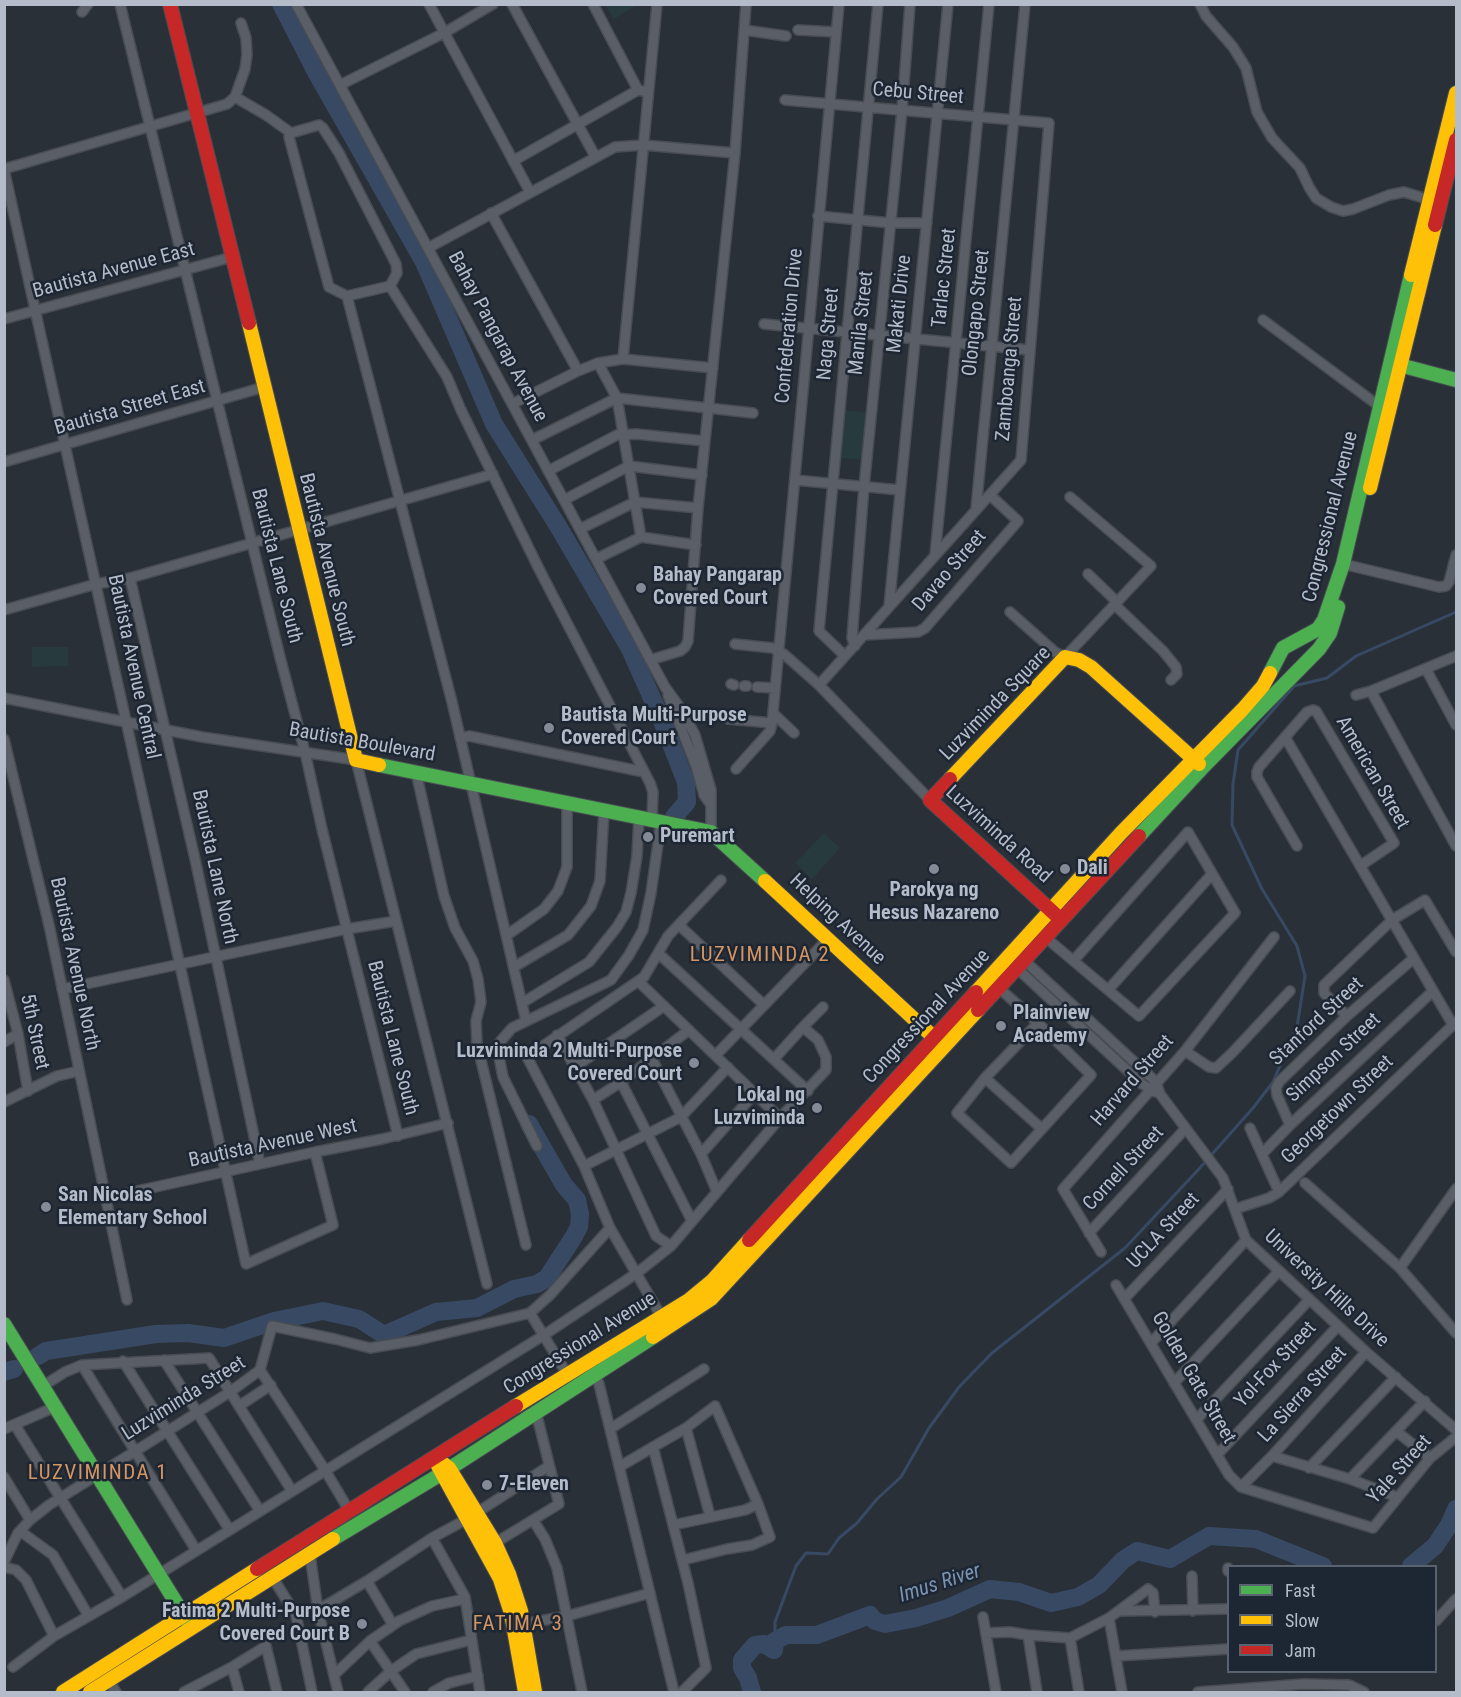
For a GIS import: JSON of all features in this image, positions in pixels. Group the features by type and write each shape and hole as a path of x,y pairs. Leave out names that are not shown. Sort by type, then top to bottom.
{"main road":[{"name":"Bautista Avenue South","path":"170,4 356,760"},
{"name":"Congressional Avenue","path":"1198,763 1319,649 1330,633 1395,364 1430,200 1456,93"},
{"name":"Congressional Avenue","path":"63,1692 567,1374 592,1367 711,1299 945,1047 994,983 1198,763 1263,686 1283,648 1318,629 1324,620 1347,565 1379,406 1395,364 1456,140"},
{"path":"1395,364 1456,380"},
{"name":"Luzviminda Square","path":"930,800 1065,657 1079,660 1091,667 1198,763"},
{"name":"Bautista Boulevard","path":"356,760 711,832"},
{"name":"Luzviminda Road","path":"930,800 1056,914"},
{"name":"Helping Avenue","path":"711,832 934,1038"},
{"name":"Congressional Avenue","path":"1015,960 1045,937 1056,914"},
{"name":"Congressional Avenue","path":"90,1692 112,1687 192,1629 536,1413 592,1367 712,1281 934,1038 994,983"},
{"path":"934,1038 945,1047"},
{"path":"4,1324 192,1629"},
{"path":"435,1458 472,1516 493,1563 518,1625 535,1692"},
{"path":"472,1516 495,1543 516,1592 525,1692"}],"street":[{"name":"Bautista Lane South","path":"120,4 398,1136"},
{"name":"Bahay Pangarap Avenue","path":"296,4 665,687 674,714 687,740 704,795 711,806 711,832"},
{"path":"429,4 530,192"},
{"path":"340,85 444,33 476,9 493,4"},
{"path":"512,4 595,156"},
{"path":"593,4 643,91"},
{"path":"622,359 643,145 643,91 657,4"},
{"path":"650,660 680,651 688,641 698,508 735,153 746,4"},
{"name":"Confederation Drive","path":"736,769 770,731 773,718 838,4"},
{"name":"Naga Street","path":"845,657 819,631 878,4"},
{"name":"Manila Street","path":"855,646 852,638 864,487 902,110 910,4"},
{"path":"943,4 948,5"},
{"name":"Tarlac Street","path":"935,555 989,4"},
{"name":"Olongapo Street","path":"976,509 1025,4"},
{"path":"1200,4 1206,16 1233,47 1246,68 1257,112 1272,138 1300,168 1316,198 1343,211 1404,192 1430,200"},
{"name":"Makati Drive","path":"889,607 948,5"},
{"path":"4,169 227,104 235,97 245,69 246,38 241,23"},
{"path":"744,30 786,36"},
{"path":"798,30 836,32"},
{"path":"513,161 643,91"},
{"path":"235,97 291,133"},
{"name":"Cebu Street","path":"785,100 1049,123"},
{"name":"Zamboanga Street","path":"819,685 1021,460 1049,123"},
{"path":"319,125 323,128 339,153 396,264 397,273 390,286 347,296 328,287 289,136 291,133 319,125"},
{"path":"428,248 595,156 621,145 735,153"},
{"name":"Bautista Avenue Central","path":"4,169 246,1264 333,1225 315,1152"},
{"path":"491,213 578,371"},
{"path":"818,216 891,223 927,223"},
{"name":"Bautista Avenue East","path":"4,319 232,257"},
{"path":"390,286 447,377 551,594 653,792 649,902 643,930 629,955 611,980 512,1028 499,1042 498,1052 503,1077 537,1146"},
{"path":"347,296 460,738 526,1021"},
{"path":"1263,320 1379,406"},
{"path":"764,324 1030,350"},
{"path":"512,404 598,363 622,359 712,368"},
{"path":"598,363 617,399 640,537"},
{"name":"Bautista Street East","path":"4,462 264,387"},
{"path":"532,440 617,399 753,413"},
{"path":"548,471 616,435 705,441"},
{"path":"564,500 628,466 702,475"},
{"path":"4,610 96,584 130,578 493,474"},
{"path":"795,480 900,490"},
{"name":"Davao Street","path":"864,635 918,632 925,628 1018,521 990,495"},
{"path":"1010,612 1055,652 1065,657 1151,566 1070,497"},
{"path":"580,529 635,502 698,508"},
{"path":"596,559 640,537 696,545"},
{"path":"1347,565 1439,587 1446,586 1449,582 1456,555"},
{"path":"1088,574 1176,667 1177,674 1171,680"},
{"name":"Bautista Lane North","path":"130,578 216,957 260,1164"},
{"path":"735,644 773,648 819,685"},
{"path":"1356,695 1456,656"},
{"path":"1426,669 1456,725"},
{"path":"743,685 775,688"},
{"name":"Luzviminda Road","path":"819,685 930,800"},
{"path":"1371,691 1456,846"},
{"name":"Bautista Boulevard","path":"4,698 165,730 356,760"},
{"name":"American Street","path":"1297,846 1257,777 1259,766 1307,712 1313,710 1316,711 1394,843 1360,866"},
{"path":"728,719 773,718 794,733"},
{"path":"460,738 469,736 644,772"},
{"path":"1285,737 1433,991 1455,1024"},
{"name":"Bautista Avenue North","path":"4,739 62,989 127,1300"},
{"name":"Bautista Avenue South","path":"356,760 487,1284"},
{"path":"416,772 444,896 455,928 472,961 478,979 481,1002 476,1021 477,1044 526,1245"},
{"path":"507,935 544,909 558,891 567,867 567,803"},
{"path":"513,967 568,935 591,906 600,881 603,810"},
{"path":"522,1003 589,962 617,927 626,912 632,893 637,856 651,820"},
{"path":"1045,937 1139,1016 1235,913 1188,832 1074,960"},
{"path":"1108,990 1212,874"},
{"path":"662,1316 610,1228 584,1166 527,1057 644,977 668,936 721,880"},
{"path":"1347,1016 1324,993 1324,984 1392,920 1425,900 1456,952"},
{"path":"62,989 181,966 347,929 396,921"},
{"path":"679,925 764,1005"},
{"name":"Harvard Street","path":"1101,1252 1063,1189 1185,1051 1274,937"},
{"path":"716,1055 828,939"},
{"path":"658,953 808,1091"},
{"name":"Stanford Street","path":"1290,1125 1276,1095 1276,1088 1280,1082 1347,1016 1414,958"},
{"name":"University Hills Drive","path":"1015,960 1160,1094 1185,1130 1215,1166 1228,1189 1246,1240 1366,1352 1456,1430"},
{"name":"5th Street","path":"5,980 28,1091"},
{"path":"638,981 780,1118"},
{"path":"994,983 1038,1023 1091,1075 1011,1163 957,1113 985,1078 1038,1023"},
{"path":"1185,1051 1209,1067 1216,1068 1290,991"},
{"name":"Simpson Street","path":"1262,1154 1433,991"},
{"path":"576,1066 664,1006"},
{"path":"774,1059 823,1007"},
{"name":"Georgetown Street","path":"1235,1209 1269,1198 1279,1192 1455,1024"},
{"path":"13,1667 54,1636 122,1597 544,1335 637,1273 671,1245 780,1118 826,1070 826,1057 818,1040 803,1027"},
{"path":"593,1100 621,1082 689,1030"},
{"path":"4,1042 18,1034"},
{"path":"557,1035 593,1100 656,1236 671,1245"},
{"path":"652,1059 701,1154 717,1192"},
{"path":"584,1166 681,1117 728,1067"},
{"path":"5,1102 57,1076 79,1071"},
{"path":"985,1078 1042,1129"},
{"path":"621,1082 692,1221"},
{"path":"701,1154 754,1093"},
{"name":"Bautista Avenue West","path":"105,1198 398,1136 448,1123"},
{"path":"1250,1128 1279,1192"},
{"name":"Cornell Street","path":"1089,1233 1185,1130"},
{"path":"1305,1183 1400,1268 1456,1333"},
{"name":"UCLA Street","path":"1125,1298 1228,1189"},
{"path":"1400,1268 1456,1189"},
{"path":"260,1370 272,1326 370,1348 530,1313 550,1295 610,1228"},
{"path":"1151,1343 1246,1240"},
{"path":"1174,1383 1279,1271"},
{"name":"Golden Gate Street","path":"1116,1285 1229,1475 1241,1487"},
{"path":"1197,1419 1309,1300"},
{"path":"530,1313 567,1374"},
{"name":"Yol-Fox Street","path":"1217,1455 1338,1326"},
{"name":"La Sierra Street","path":"1241,1487 1366,1352"},
{"path":"43,1386 65,1372 82,1365 209,1358 292,1491"},
{"path":"164,1360 260,1511"},
{"path":"123,1361 229,1529"},
{"path":"82,1365 196,1550"},
{"path":"592,1367 599,1384 674,1692"},
{"path":"610,1429 704,1369"},
{"name":"Luzviminda Street","path":"4,1564 20,1531 30,1520 61,1497 230,1392 260,1370 326,1470 350,1512"},
{"path":"1309,1468 1396,1377"},
{"path":"239,1406 271,1385"},
{"path":"1350,1479 1425,1401"},
{"path":"619,1467 686,1428 715,1406 770,1537 752,1545 728,1548 683,1560"},
{"path":"4,1430 56,1407"},
{"path":"495,1543 559,1504 536,1413"},
{"path":"15,1425 122,1597"},
{"path":"686,1428 710,1516"},
{"path":"1396,1431 1430,1458"},
{"name":"Yale Street","path":"1241,1487 1373,1528 1430,1458 1456,1437"},
{"path":"653,1447 683,1560 706,1668 682,1692"},
{"path":"1272,1456 1350,1479 1397,1497"},
{"path":"318,1610 549,1466"},
{"path":"4,1477 30,1520"},
{"path":"673,1525 745,1510 758,1504"},
{"path":"533,1520 554,1561 582,1692"},
{"path":"20,1531 52,1555 88,1615"},
{"path":"432,1538 465,1599 480,1692"},
{"path":"310,1555 318,1610 338,1692"},
{"path":"4,1564 16,1570 26,1580 54,1636"},
{"path":"264,1566 296,1615 312,1692"},
{"path":"1192,1576 1193,1611"},
{"path":"367,1581 393,1625"},
{"path":"986,1633 1010,1632 1070,1638 1109,1618 1140,1593 1149,1589 1153,1593 1155,1612"},
{"path":"518,1625 567,1616 650,1593"},
{"path":"334,1675 370,1641 393,1625 432,1606 465,1599"},
{"path":"1437,1621 1456,1599"},
{"path":"1120,1611 1227,1609"},
{"path":"983,1617 996,1692"},
{"path":"1109,1618 1122,1692"},
{"path":"1028,1635 1037,1692"},
{"path":"1070,1638 1079,1692"},
{"path":"368,1692 391,1671 417,1654 471,1640"},
{"path":"370,1641 405,1692"},
{"path":"184,1692 266,1646 277,1692"},
{"path":"1117,1656 1227,1649"},
{"path":"232,1667 239,1692"},
{"path":"433,1692 449,1683 478,1676"},
{"path":"1198,1692 1304,1688 1349,1689 1364,1692"}],"green space":[{"path":"605,5 637,5 614,19"},
{"path":"845,410 869,413 864,460 839,458"},
{"path":"32,647 68,647 68,666 32,667"},
{"path":"824,833 840,848 812,879 795,863"}],"waterway":[{"path":"281,4 316,72 424,262 494,424 558,526 630,649 686,782 687,802 674,817"},
{"path":"775,1641 775,1622 796,1566 806,1553 828,1554 839,1538 857,1523 877,1499 901,1477 929,1428 959,1387 992,1353 1125,1248 1198,1170 1273,1082 1297,1027 1305,976 1297,946 1262,889 1232,825 1233,784 1238,750 1294,686 1327,678 1356,656 1456,612"},
{"path":"38,1356 46,1351 156,1334 188,1333 224,1338 274,1321 323,1311 359,1319 384,1335 436,1312 477,1308 514,1289 537,1284 547,1278 573,1238 579,1227 580,1214 577,1200 564,1185 529,1124"},
{"path":"4,1372 14,1369"},
{"name":"Imus River","path":"1412,1565 1435,1546 1449,1525 1456,1509"},
{"name":"Imus River","path":"752,1692 742,1668 742,1660 755,1645 764,1644 774,1650 775,1641 786,1635 817,1635 870,1615 875,1621 885,1624 916,1618 948,1608 990,1589 1019,1592 1051,1603 1078,1597 1099,1585 1123,1560 1137,1551 1170,1559 1209,1536 1256,1539 1321,1565"}],"traffic: fast":[{"path":"1270,673 1283,648 1318,629 1324,620 1343,564 1411,275"},
{"path":"1392,363 1456,380"},
{"path":"1139,836 1319,649 1330,633 1338,607"},
{"path":"379,765 711,832 765,881"},
{"path":"4,1324 188,1622"},
{"path":"333,1539 441,1474 653,1337"}],"traffic: slow":[{"path":"1411,275 1456,93"},
{"path":"1370,488 1435,225"},
{"path":"249,323 356,760 379,765"},
{"path":"950,779 1065,657 1079,660 1091,667 1199,764"},
{"path":"976,992 1121,833 1243,709 1263,686 1270,673"},
{"path":"765,881 941,1044"},
{"path":"653,1337 711,1299 978,1010"},
{"path":"516,1406 689,1300 712,1281 749,1240"},
{"path":"444,1464 449,1468 495,1543 509,1574 521,1611 535,1692"},
{"path":"438,1466 500,1579 511,1613 525,1692"},
{"path":"90,1692 333,1539"},
{"path":"63,1692 257,1569"}],"traffic: jam":[{"path":"170,4 249,323"},
{"path":"1435,225 1456,140"},
{"path":"950,779 930,800 1057,916"},
{"path":"978,1010 1139,836"},
{"path":"749,1240 976,992"},
{"path":"257,1569 516,1406"}],"place":[{"name":"Bahay Pangarap Covered Court","path":"641,588"},
{"name":"Bautista Multi-Purpose Covered Court","path":"549,728"},
{"name":"Puremart","path":"648,837"},
{"name":"Parokya ng Hesus Nazareno","path":"934,869"},
{"name":"Dali","path":"1065,869"},
{"name":"Plainview Academy","path":"1001,1026"},
{"name":"Luzviminda 2 Multi-Purpose Covered Court","path":"694,1063"},
{"name":"Lokal ng Luzviminda","path":"817,1108"},
{"name":"San Nicolas Elementary School","path":"46,1207"},
{"name":"7-Eleven","path":"487,1485"},
{"name":"Fatima 2 Multi-Purpose Covered Court B","path":"362,1624"}],"district":[{"name":"LUZVIMINDA 2","path":"760,956"},
{"name":"LUZVIMINDA 1","path":"98,1474"},
{"name":"FATIMA 3","path":"518,1625"}]}
